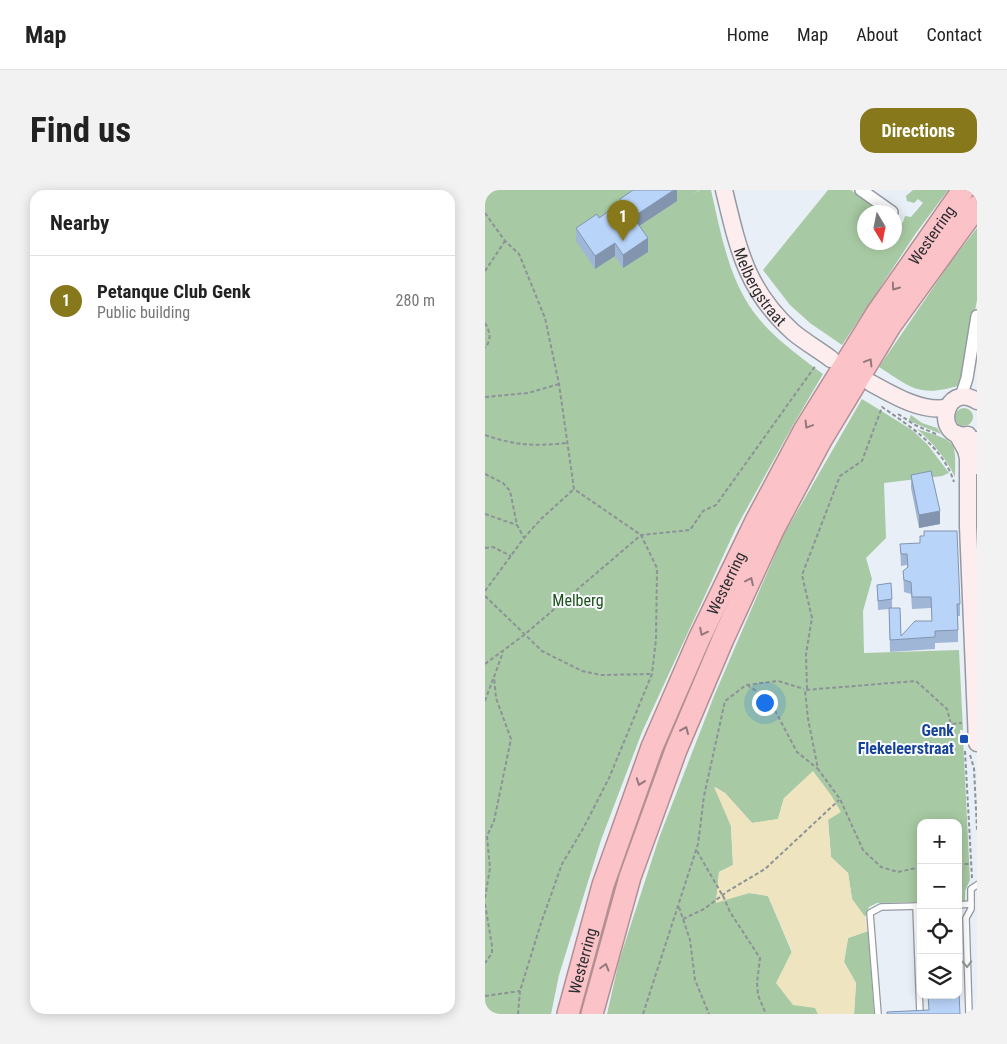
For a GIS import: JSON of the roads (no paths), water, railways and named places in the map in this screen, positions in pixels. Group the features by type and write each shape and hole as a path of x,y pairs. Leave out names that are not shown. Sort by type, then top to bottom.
{"highway":[{"name":"Westerring","path":"568,1014 603,885 652,747 699,638 756,521 805,429 877,313 963,190"},
{"name":"Westerring","path":"592,1014 630,878 673,759 723,640 773,530 821,440 890,326 977,206"}],"street":[{"name":"Melbergstraat","path":"724,190 737,246 751,280 769,307 823,362"},
{"path":"861,190 882,205"},
{"path":"971,745 975,657 968,512 968,458 966,450 948,431 945,417 947,408 956,398 969,399 970,361 977,316"},
{"path":"871,383 927,408 947,408"},
{"path":"886,391 948,431 964,436 977,431"},
{"path":"977,440 975,512 977,553"}],"lane":[{"path":"969,1014 966,918 971,910 971,890 977,885"},
{"path":"962,905 971,904"},
{"path":"877,1014 870,913 881,907 917,906"},
{"path":"919,909 920,1014"}],"place":[{"name":"Petanque Club Genk","path":"623,241"},
{"name":"Genk Flekeleerstraat","path":"964,739"}],"park label":[{"name":"Melberg","path":"578,600"}]}
